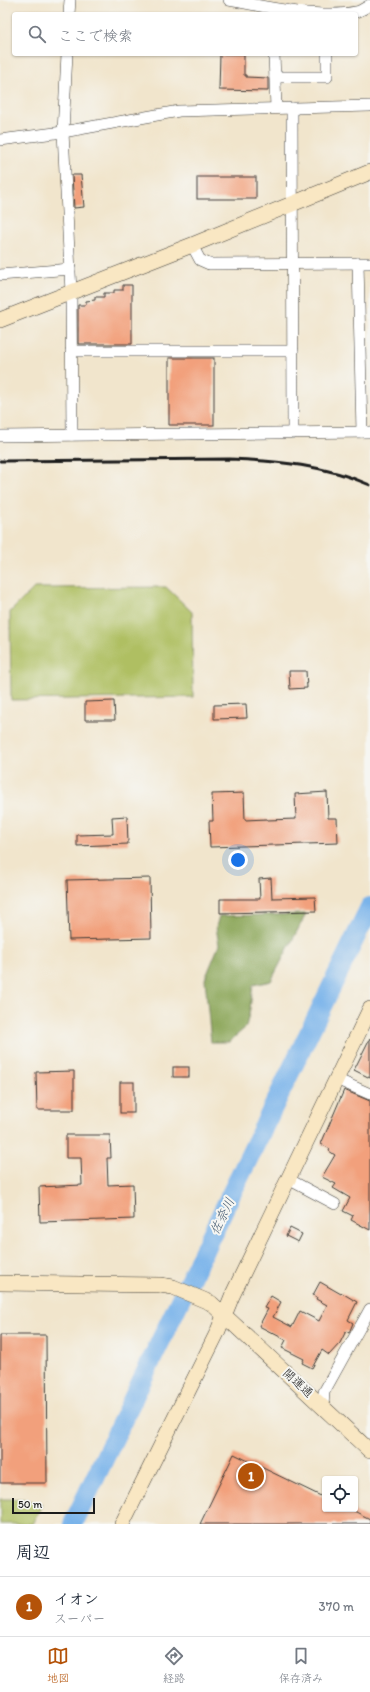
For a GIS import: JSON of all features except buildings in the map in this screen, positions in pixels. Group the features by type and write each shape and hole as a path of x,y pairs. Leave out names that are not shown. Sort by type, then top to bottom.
{"street":[{"path":"69,12 70,0"},
{"path":"229,0 274,11 291,12"},
{"path":"357,12 370,5"},
{"path":"67,56 63,132 71,292 72,435"},
{"path":"274,56 276,108"},
{"path":"275,77 327,77 327,56"},
{"path":"0,140 63,132 179,111 370,106"},
{"path":"292,108 293,433"},
{"path":"0,320 192,245 370,172"},
{"path":"192,245 200,260 209,264 370,263"},
{"path":"0,436 366,432 358,263"},
{"path":"0,275 70,269"},
{"path":"71,351 292,351"},
{"path":"122,1524 224,1315 370,1009"},
{"path":"336,1079 370,1094"},
{"path":"288,1179 335,1204"},
{"name":"開運通","path":"0,1283 160,1285 173,1287 205,1300 224,1315 370,1451"},
{"path":"323,1406 324,1392 370,1309"}],"green space":[{"path":"166,587 192,612 193,697 11,700 10,612 34,588"},
{"path":"306,914 271,981 253,985 246,1027 229,1042 211,1042 205,979 219,945 216,927 219,916"},
{"path":"0,1499 24,1499 42,1505 32,1524 0,1524"}],"waterway":[{"name":"佐奈川","path":"73,1524 370,907"}],"railway":[{"path":"0,461 248,460 301,465 336,473 370,485"}],"place":[{"name":"イオン","path":"251,1476"}]}
